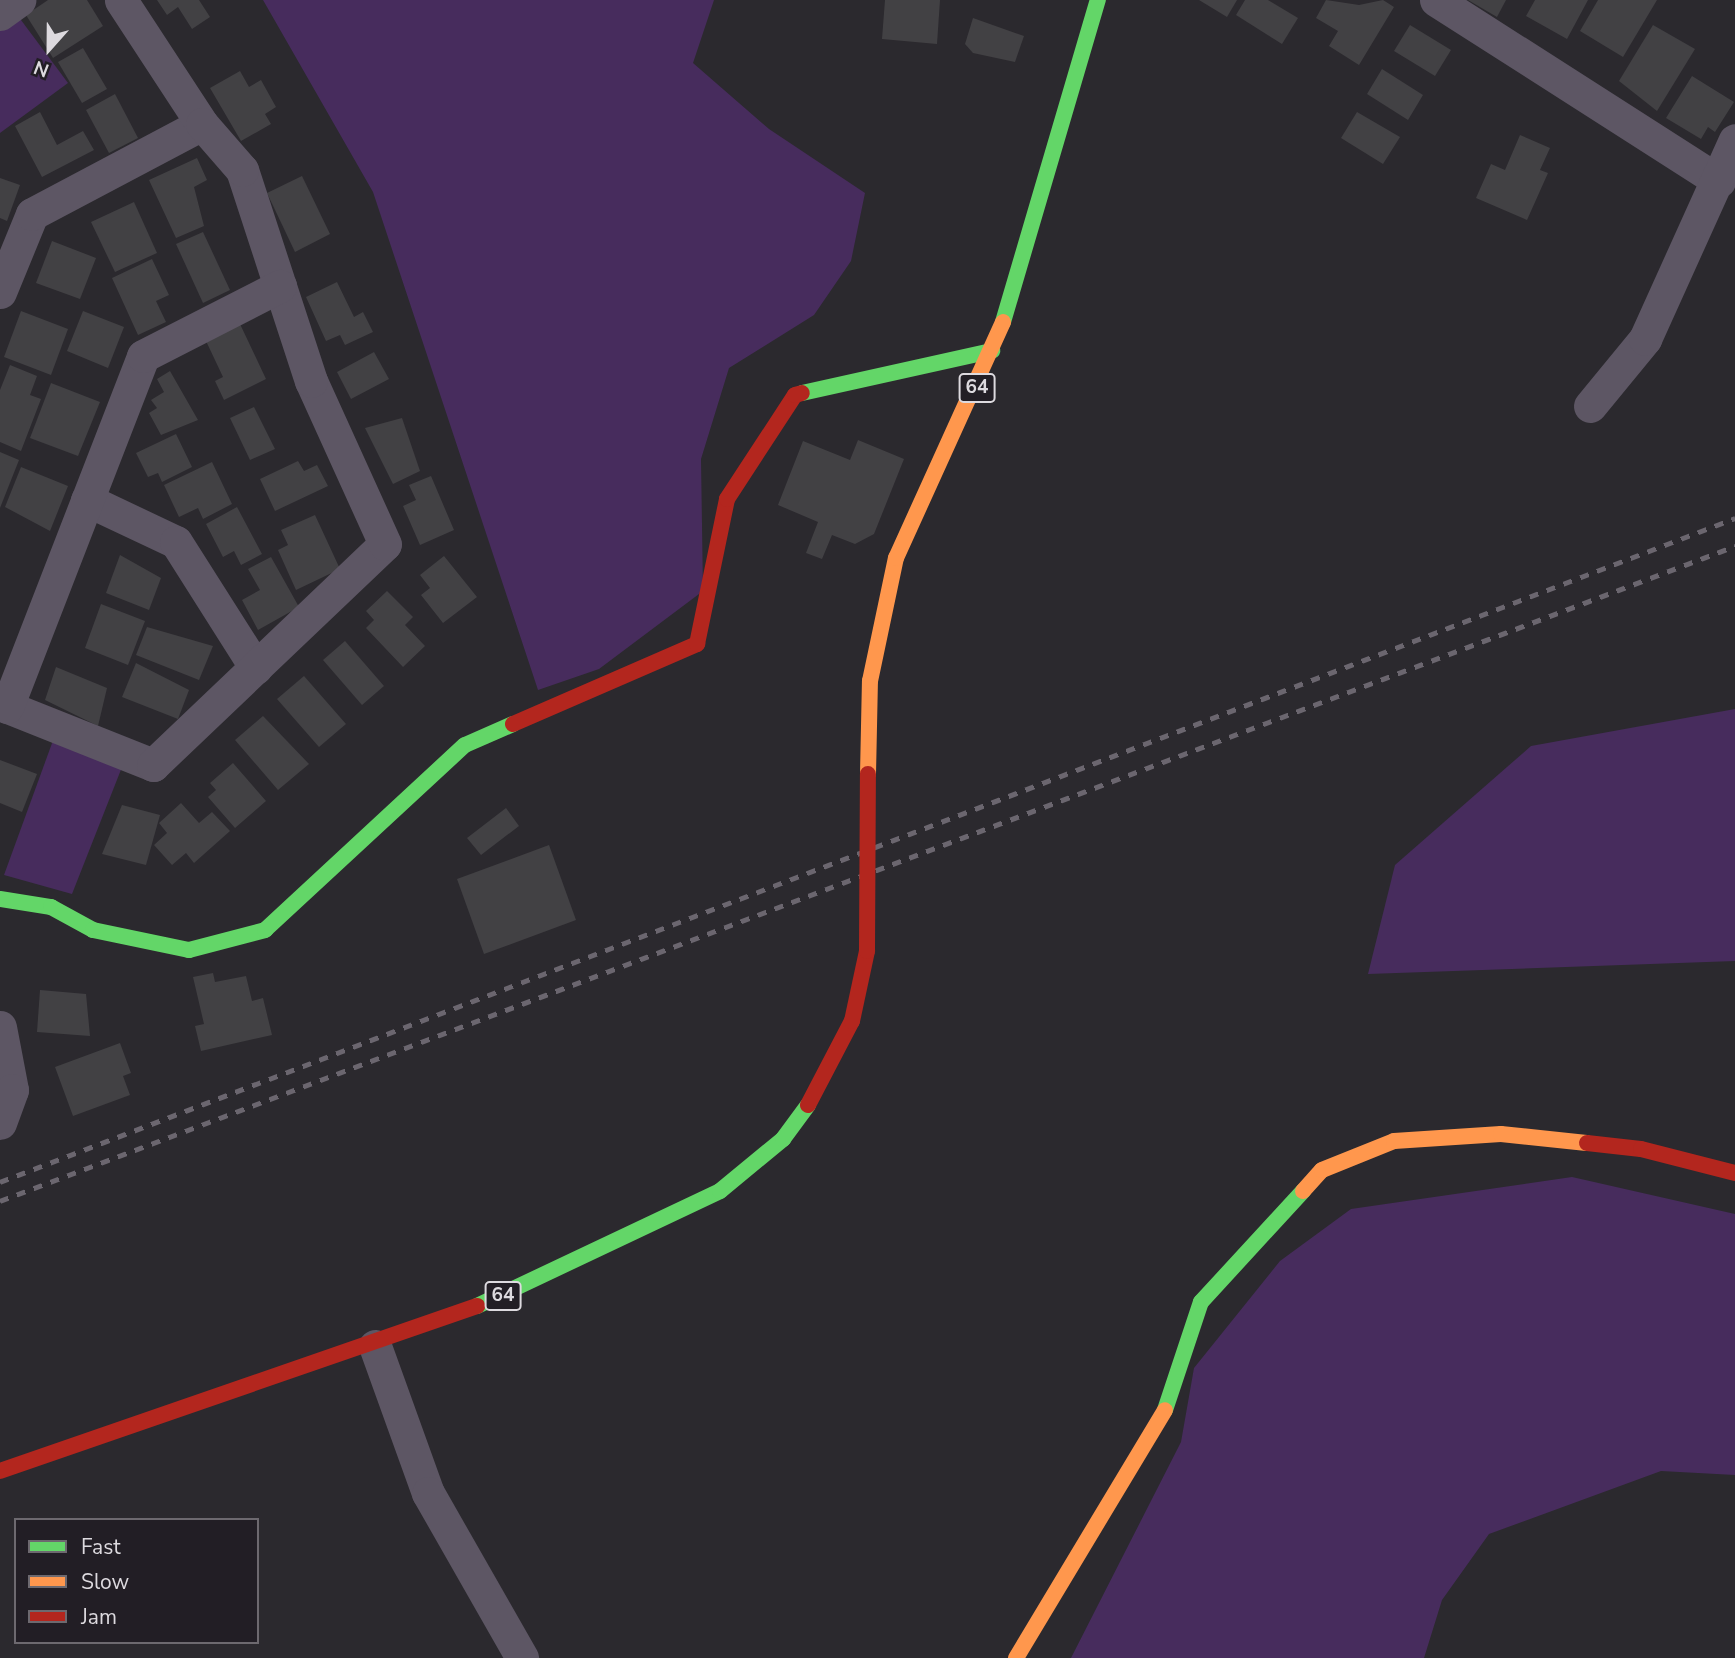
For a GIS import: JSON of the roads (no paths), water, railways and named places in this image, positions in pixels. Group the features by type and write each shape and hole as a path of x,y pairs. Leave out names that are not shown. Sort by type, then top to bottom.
{"street":[{"path":"0,14 19,0"},
{"path":"121,0 202,124 242,170 280,286 311,381 385,544 153,765 4,706 144,356 280,286"},
{"name":"64","path":"0,1471 375,1346 542,1280 720,1191 783,1139 824,1084 852,1021 867,951 870,681 880,613 896,558 992,351 1023,270 1068,85 1098,0"},
{"path":"1436,0 1718,181"},
{"path":"0,292 32,214 202,124"},
{"path":"1590,406 1645,339 1735,140"},
{"path":"0,899 51,907 93,930 189,950 265,930 465,745 697,644 727,499 795,395 992,351"},
{"path":"88,499 176,542 256,668"},
{"path":"0,1027 12,1090 0,1123"},
{"path":"1016,1658 1159,1430 1201,1302 1322,1170 1394,1141 1501,1134 1641,1149 1735,1173"},
{"path":"375,1346 428,1493 522,1658"}],"railway":[{"path":"0,1182 1735,518"},
{"path":"0,1201 1735,546"}]}
